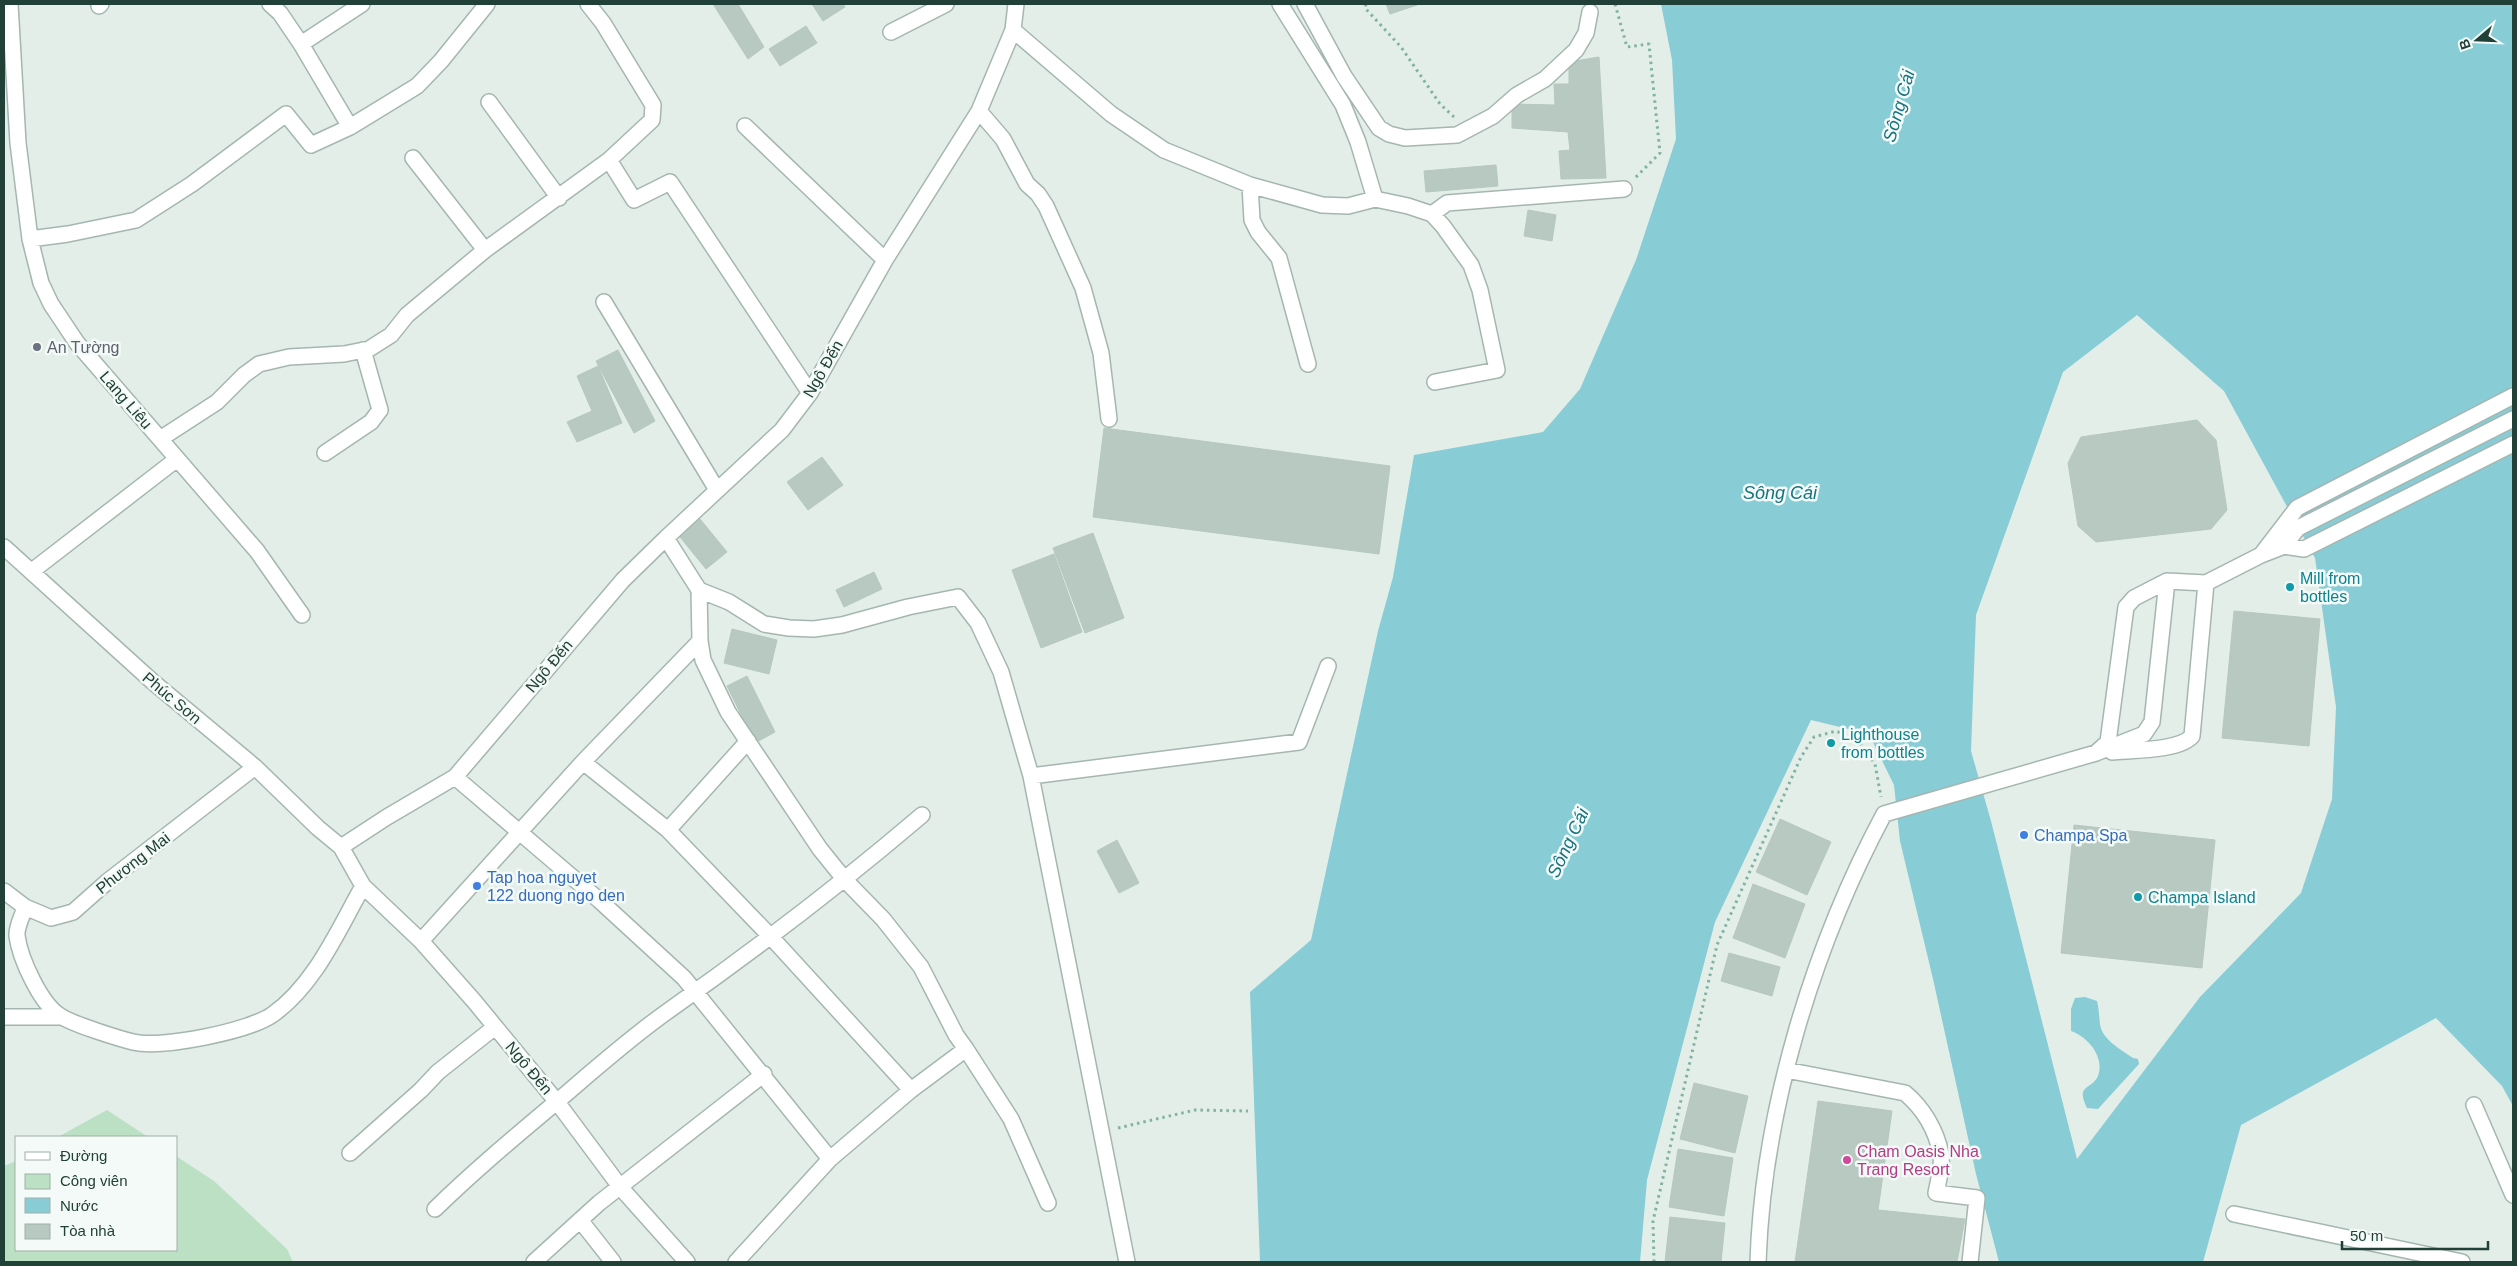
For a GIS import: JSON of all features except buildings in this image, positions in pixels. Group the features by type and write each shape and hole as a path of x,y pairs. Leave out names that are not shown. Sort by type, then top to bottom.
{"street":[{"name":"Lang Liêu","path":"10,4 18,143 30,239 40,283 65,327 112,386 160,438 257,551 302,615"},
{"path":"270,4 280,13 302,44 350,127"},
{"path":"302,44 362,4"},
{"path":"30,239 68,234 136,220 178,194 286,114 312,145 350,127 417,86 441,61 487,4"},
{"path":"160,438 217,402 244,375 259,364 288,357 369,349 391,334 407,315 485,250 609,160 652,120 653,105 603,23 588,4"},
{"path":"891,32 946,4"},
{"name":"Ngô Đến","path":"688,1262 621,1188 557,1102 421,941 363,886 341,847 455,777 624,580 666,538 782,430 810,393 885,260 979,111 1013,30 1016,4"},
{"path":"1280,4 1343,105 1358,142 1374,199"},
{"path":"1305,4 1344,76 1379,128 1389,134 1405,138 1457,135 1493,116 1517,95 1545,79 1576,50 1586,33 1590,12"},
{"path":"1013,30 1111,114 1157,146 1250,185 1322,205 1348,206 1374,199 1408,206 1432,214 1471,265 1480,290 1497,370 1435,382"},
{"path":"488,102 559,198"},
{"path":"979,111 1003,139 1027,184 1038,194 1046,206 1083,288 1101,353 1109,418"},
{"path":"745,126 885,260"},
{"path":"413,158 485,250"},
{"path":"609,160 634,200 670,182 810,393"},
{"path":"1250,185 1252,220 1258,232 1279,258 1308,364"},
{"path":"1432,214 1448,203 1624,189"},
{"path":"604,302 717,490"},
{"path":"324,453 371,422 380,410 363,350"},
{"path":"2261,555 2297,508 2513,396"},
{"path":"2284,546 2298,528 2513,419"},
{"path":"2096,754 2108,742 2126,607 2134,598 2167,581 2206,583 2261,555 2284,546 2304,549 2513,444"},
{"path":"32,571 177,459"},
{"path":"666,538 699,590 700,642 703,660 724,704 820,849 845,880 883,919 921,966 956,1035 1011,1119 1048,1203"},
{"name":"Phúc Sơn","path":"4,547 97,633 255,767 318,828 341,847"},
{"path":"1758,1262 1770,1150 1786,1070 1834,920 1847,887 1891,812 2096,754 2144,734 2152,722 2167,581"},
{"path":"2096,754 2169,746 2187,742 2192,736 2206,583"},
{"path":"699,590 729,602 764,624 788,628 814,629 842,625 908,607 958,597 978,623 1001,672 1031,776 1127,1262"},
{"path":"421,941 583,762 700,642"},
{"path":"1031,776 1299,742 1328,666"},
{"path":"668,830 748,741"},
{"path":"583,762 668,830 772,937 911,1090"},
{"name":"Phương Mai","path":"4,891 25,907 51,918 74,912 108,881 255,767"},
{"path":"455,777 518,833 606,906 662,957 696,992 764,1074 830,1159"},
{"path":"435,1209 482,1164 668,1011 772,937 845,880 922,815"},
{"path":"4,1016 61,1017 134,1043 158,1043 221,1034 260,1022 284,1005 304,985 363,886"},
{"path":"25,907 17,933 21,954 31,977 51,1008 61,1017"},
{"path":"350,1154 421,1090 438,1072 495,1027"},
{"path":"736,1262 830,1159 911,1090 966,1049"},
{"path":"1786,1070 1905,1093 1919,1105 1929,1122 1942,1155 1936,1193 1977,1198 1970,1262"},
{"path":"534,1262 580,1220 764,1074"},
{"path":"2474,1105 2513,1195"},
{"path":"2234,1214 2462,1262"},
{"path":"580,1220 613,1262"}],"path":[{"path":"1366,4 1365,8 1401,47 1440,104 1454,117 1457,135"},
{"path":"1615,4 1627,47 1649,44 1660,153 1624,189"},
{"path":"1654,1262 1654,1221 1717,946 1801,756 1814,737 1836,731 1858,740 1875,764 1891,812"},
{"path":"1101,1132 1195,1110 1248,1111"}],"green space":[{"path":"107,1110 146,1136 60,1136"},
{"path":"178,1157 214,1181 287,1249 293,1262 4,1262 4,1166 15,1161 15,1251 178,1251"}],"water":[{"name":"Sông Cái","path":"1661,4 2513,4 2513,1106 2502,1086 2436,1018 2241,1125 2203,1262 1999,1262 1976,1174 1900,841 1894,785 1869,734 1811,720 1715,922 1647,1180 1640,1262 1260,1262 1250,992 1311,940 1378,631 1393,577 1414,455 1543,432 1580,389 1636,260 1676,139 1672,60","holes":["2137,315 2224,391 2315,558 2336,707 2332,799 2301,893 2200,997 2077,1159 1991,821 1971,751 1976,615 2063,372"]},
{"path":"2085,997 2097,1001 2100,1024 2108,1040 2133,1058 2138,1059 2139,1064 2098,1109 2087,1108 2083,1095 2086,1088 2098,1076 2100,1069 2097,1055 2089,1043 2071,1031 2071,1009 2075,998"}],"place":[{"name":"An Tường","path":"37,347"},
{"name":"Mill from bottles","path":"2290,587"},
{"name":"Lighthouse from bottles","path":"1831,743"},
{"name":"Champa Spa","path":"2024,835"},
{"name":"Tap hoa nguyet 122 duong ngo den","path":"477,886"},
{"name":"Champa Island","path":"2138,897"},
{"name":"Cham Oasis Nha Trang Resort","path":"1847,1160"}]}
